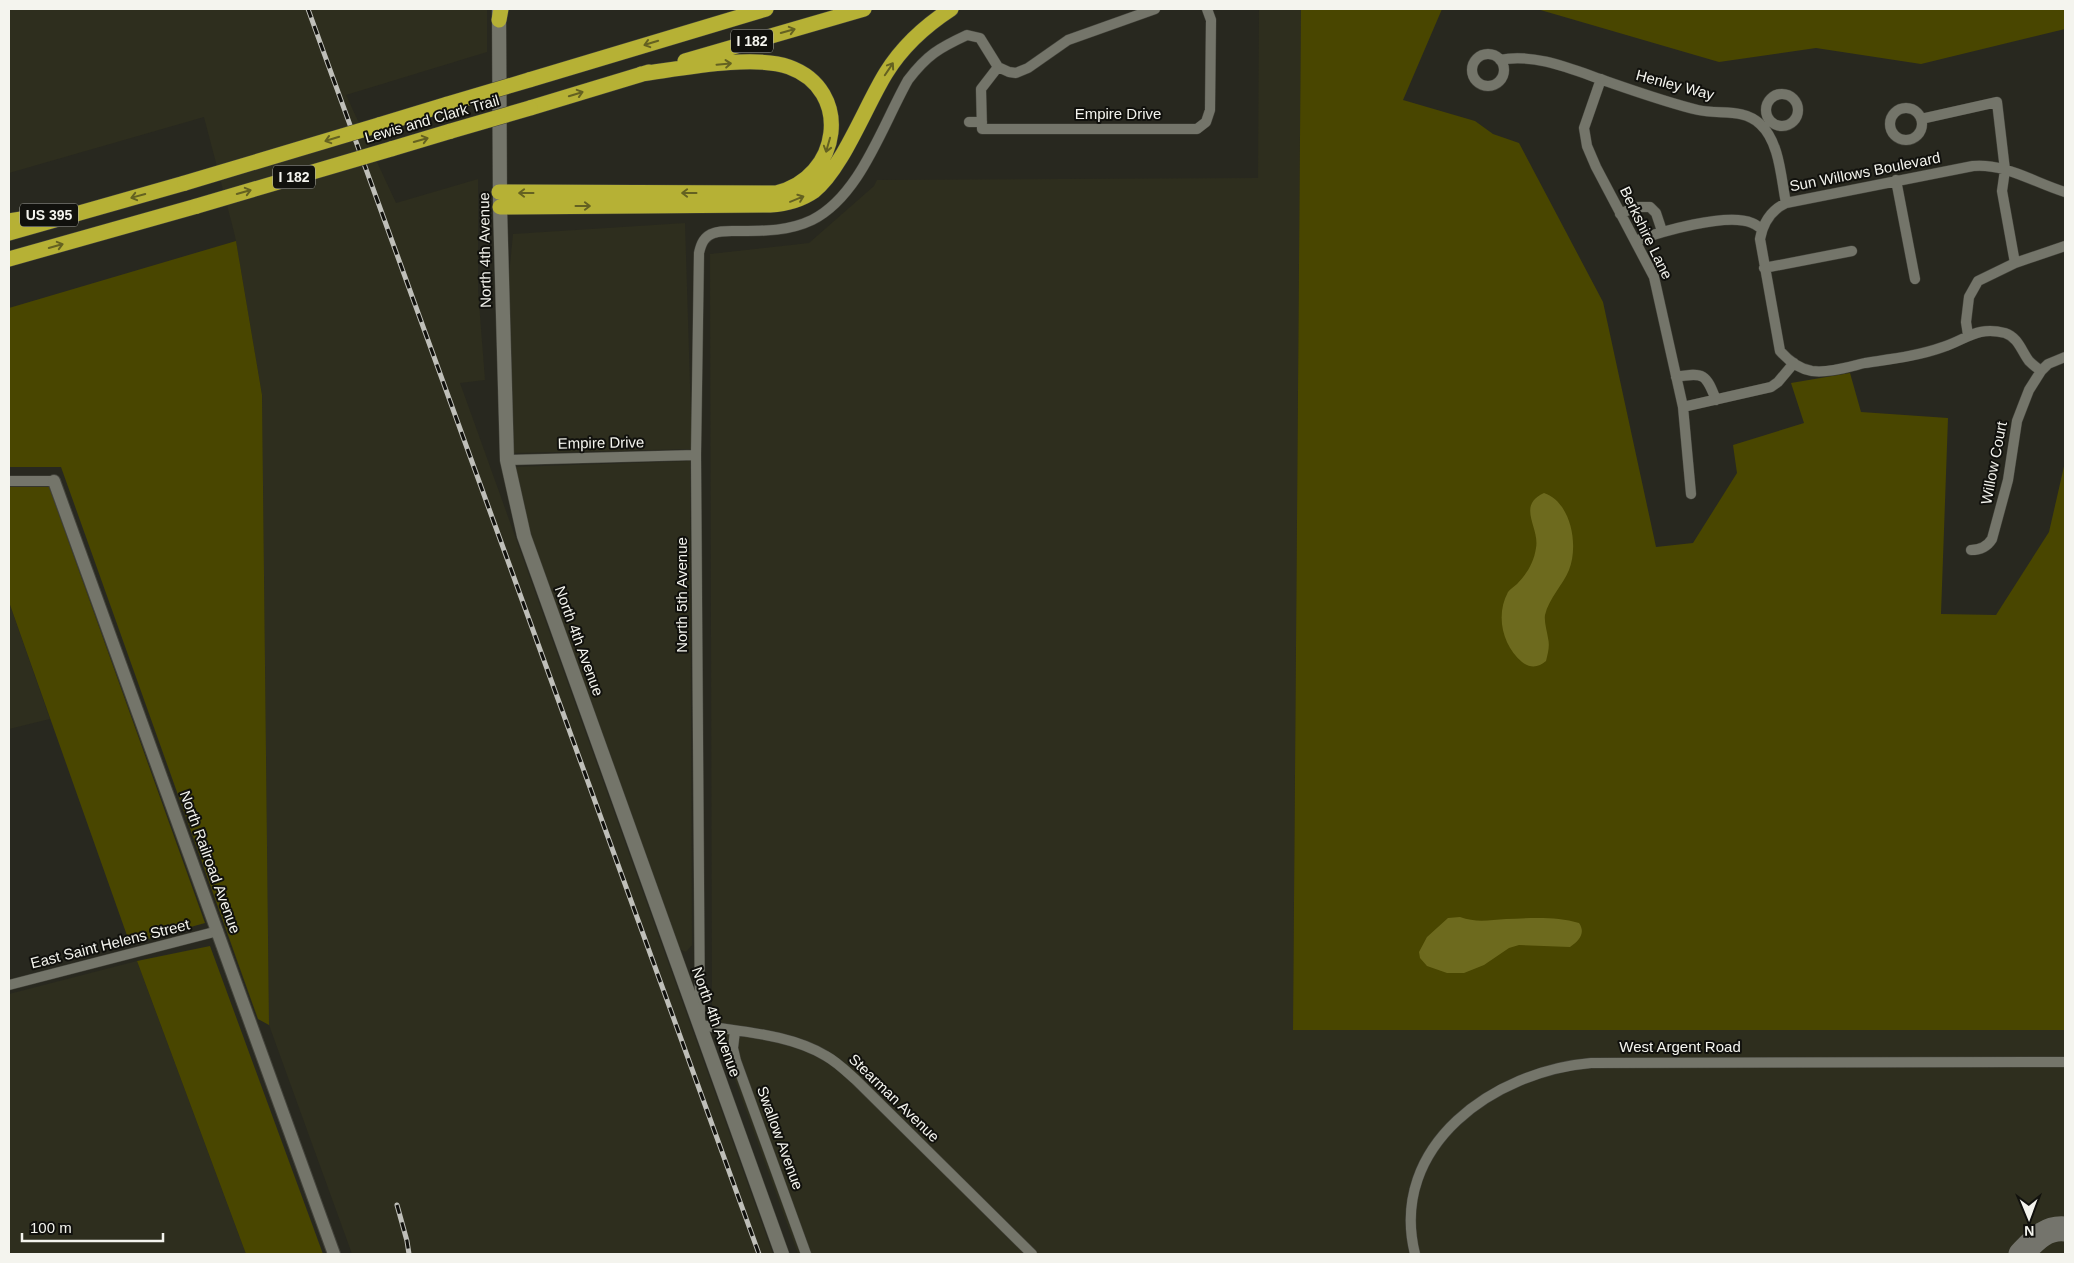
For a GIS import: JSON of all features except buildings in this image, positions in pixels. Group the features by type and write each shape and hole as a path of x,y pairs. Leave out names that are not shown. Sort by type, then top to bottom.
{"highway":[{"path":"697,30 744,9"},
{"name":"Lewis and Clark Trail","path":"9,233 185,183 766,9"},
{"name":"Lewis and Clark Trail","path":"9,259 197,206 864,9"},
{"path":"499,200 770,205 798,199 812,192 828,176 878,86 897,56 923,29 951,9"},
{"path":"499,200 776,193 786,191 805,181 813,174 825,157 831,126 827,105 816,86 801,72 771,63 725,64 641,74"},
{"name":"US 395","path":"9,221 90,209"}],"main road":[{"name":"North 4th Avenue","path":"500,13 499,200 506,460 524,536 782,1254"}],"street":[{"path":"969,122 982,122 981,89 998,67 1009,72 1022,71 1068,40 1155,9"},
{"name":"Empire Drive","path":"982,122 982,130 1191,129 1202,126 1209,117 1210,110 1211,20 1207,9"},
{"name":"North 5th Avenue","path":"700,1025 696,455 699,263 701,244 704,239 714,232 776,230 798,226 822,215 842,197 858,176 908,80 916,69 938,48 967,35 980,38 998,67"},
{"name":"Henley Way","path":"1500,60 1513,57 1542,62 1698,110 1730,112 1748,116 1769,126 1786,203"},
{"name":"Berkshire Lane","path":"1601,79 1584,128 1585,136 1596,167 1654,277 1683,407 1691,494"},
{"path":"1921,118 1997,102 2005,170 2002,191 2015,263"},
{"name":"Sun Willows Boulevard","path":"1762,229 1774,210 1786,203 1973,166 1992,166 2065,192"},
{"path":"1896,180 1915,279"},
{"path":"1620,214 1636,207 1650,207 1656,212 1662,231"},
{"path":"1634,241 1662,231 1736,220 1753,223 1762,229 1760,239 1764,268 1778,344 1786,358 1814,371 1925,352 1944,347 1968,335 1989,332 2011,335 2030,363 2041,372 2048,364 2065,358"},
{"path":"1968,335 1966,322 1969,296 1978,281 2015,263 2065,246"},
{"path":"1764,268 1852,251"},
{"path":"1683,407 1771,387 1778,382 1794,363"},
{"name":"Willow Court","path":"1971,550 1978,550 1986,546 1992,539 2008,480 2017,421 2029,390 2041,372"},
{"path":"1676,377 1694,374 1702,375 1708,380 1716,400"},
{"name":"Empire Drive","path":"506,460 696,455"},
{"path":"9,480 54,480"},
{"name":"North Railroad Avenue","path":"54,480 334,1254"},
{"name":"East Saint Helens Street","path":"9,985 218,931"},
{"name":"Stearman Avenue","path":"700,1025 800,1044 825,1055 838,1064 1032,1254"},
{"name":"Swallow Avenue","path":"735,1031 734,1056 806,1254"},
{"name":"West Argent Road","path":"1415,1254 1411,1225 1414,1192 1420,1172 1434,1146 1458,1119 1480,1102 1507,1085 1538,1073 1566,1066 1591,1063 2065,1062"}],"shaded area":[{"path":"9,9 487,9 487,52 346,95 396,203 478,179 478,290 485,380 460,383 773,1254 352,1254 269,1025 262,395 235,236 204,117 9,173"},
{"path":"1259,9 1301,9 1293,1030 2065,1030 2065,1254 798,1254 712,1016 710,254 809,243 874,186 877,180 1258,178"},
{"path":"1301,9 1442,9 1403,100 1475,121 1493,134 1519,143 1603,302 1656,547 1693,543 1737,473 1733,445 1804,423 1791,383 1850,373 1861,412 1948,418 1941,614 1996,615 2049,532 2065,462 2065,1030 1293,1030"},
{"path":"1537,9 2065,9 2065,29 1921,64 1816,48 1719,62"},
{"path":"685,223 692,449 512,453 508,286 513,234"},
{"path":"236,241 262,395 269,1025 258,1019 61,467 9,467 9,308"},
{"path":"690,461 692,945 686,952 677,948 528,532 513,467"},
{"path":"9,487 49,487 205,923 130,944 9,602"},
{"path":"1544,493 1561,505 1573,537 1573,549 1569,570 1545,615 1549,644 1546,661 1541,665 1532,666 1522,662 1510,648 1503,630 1502,611 1508,592 1524,576 1534,558 1536,540 1530,511 1531,504"},
{"path":"9,602 50,719 9,729"},
{"path":"1460,917 1477,921 1534,918 1561,919 1579,923 1582,933 1579,939 1570,947 1519,945 1509,948 1484,965 1464,973 1447,973 1427,966 1420,958 1419,952 1427,937 1448,918"},
{"path":"210,946 323,1254 246,1254 137,961"},
{"path":"137,961 246,1254 9,1254 9,994"}],"taxiway":[{"path":"2021,1254 2040,1236 2052,1230 2065,1229"}],"railway":[{"path":"308,9 759,1254"},
{"path":"397,1205 409,1254"}]}
